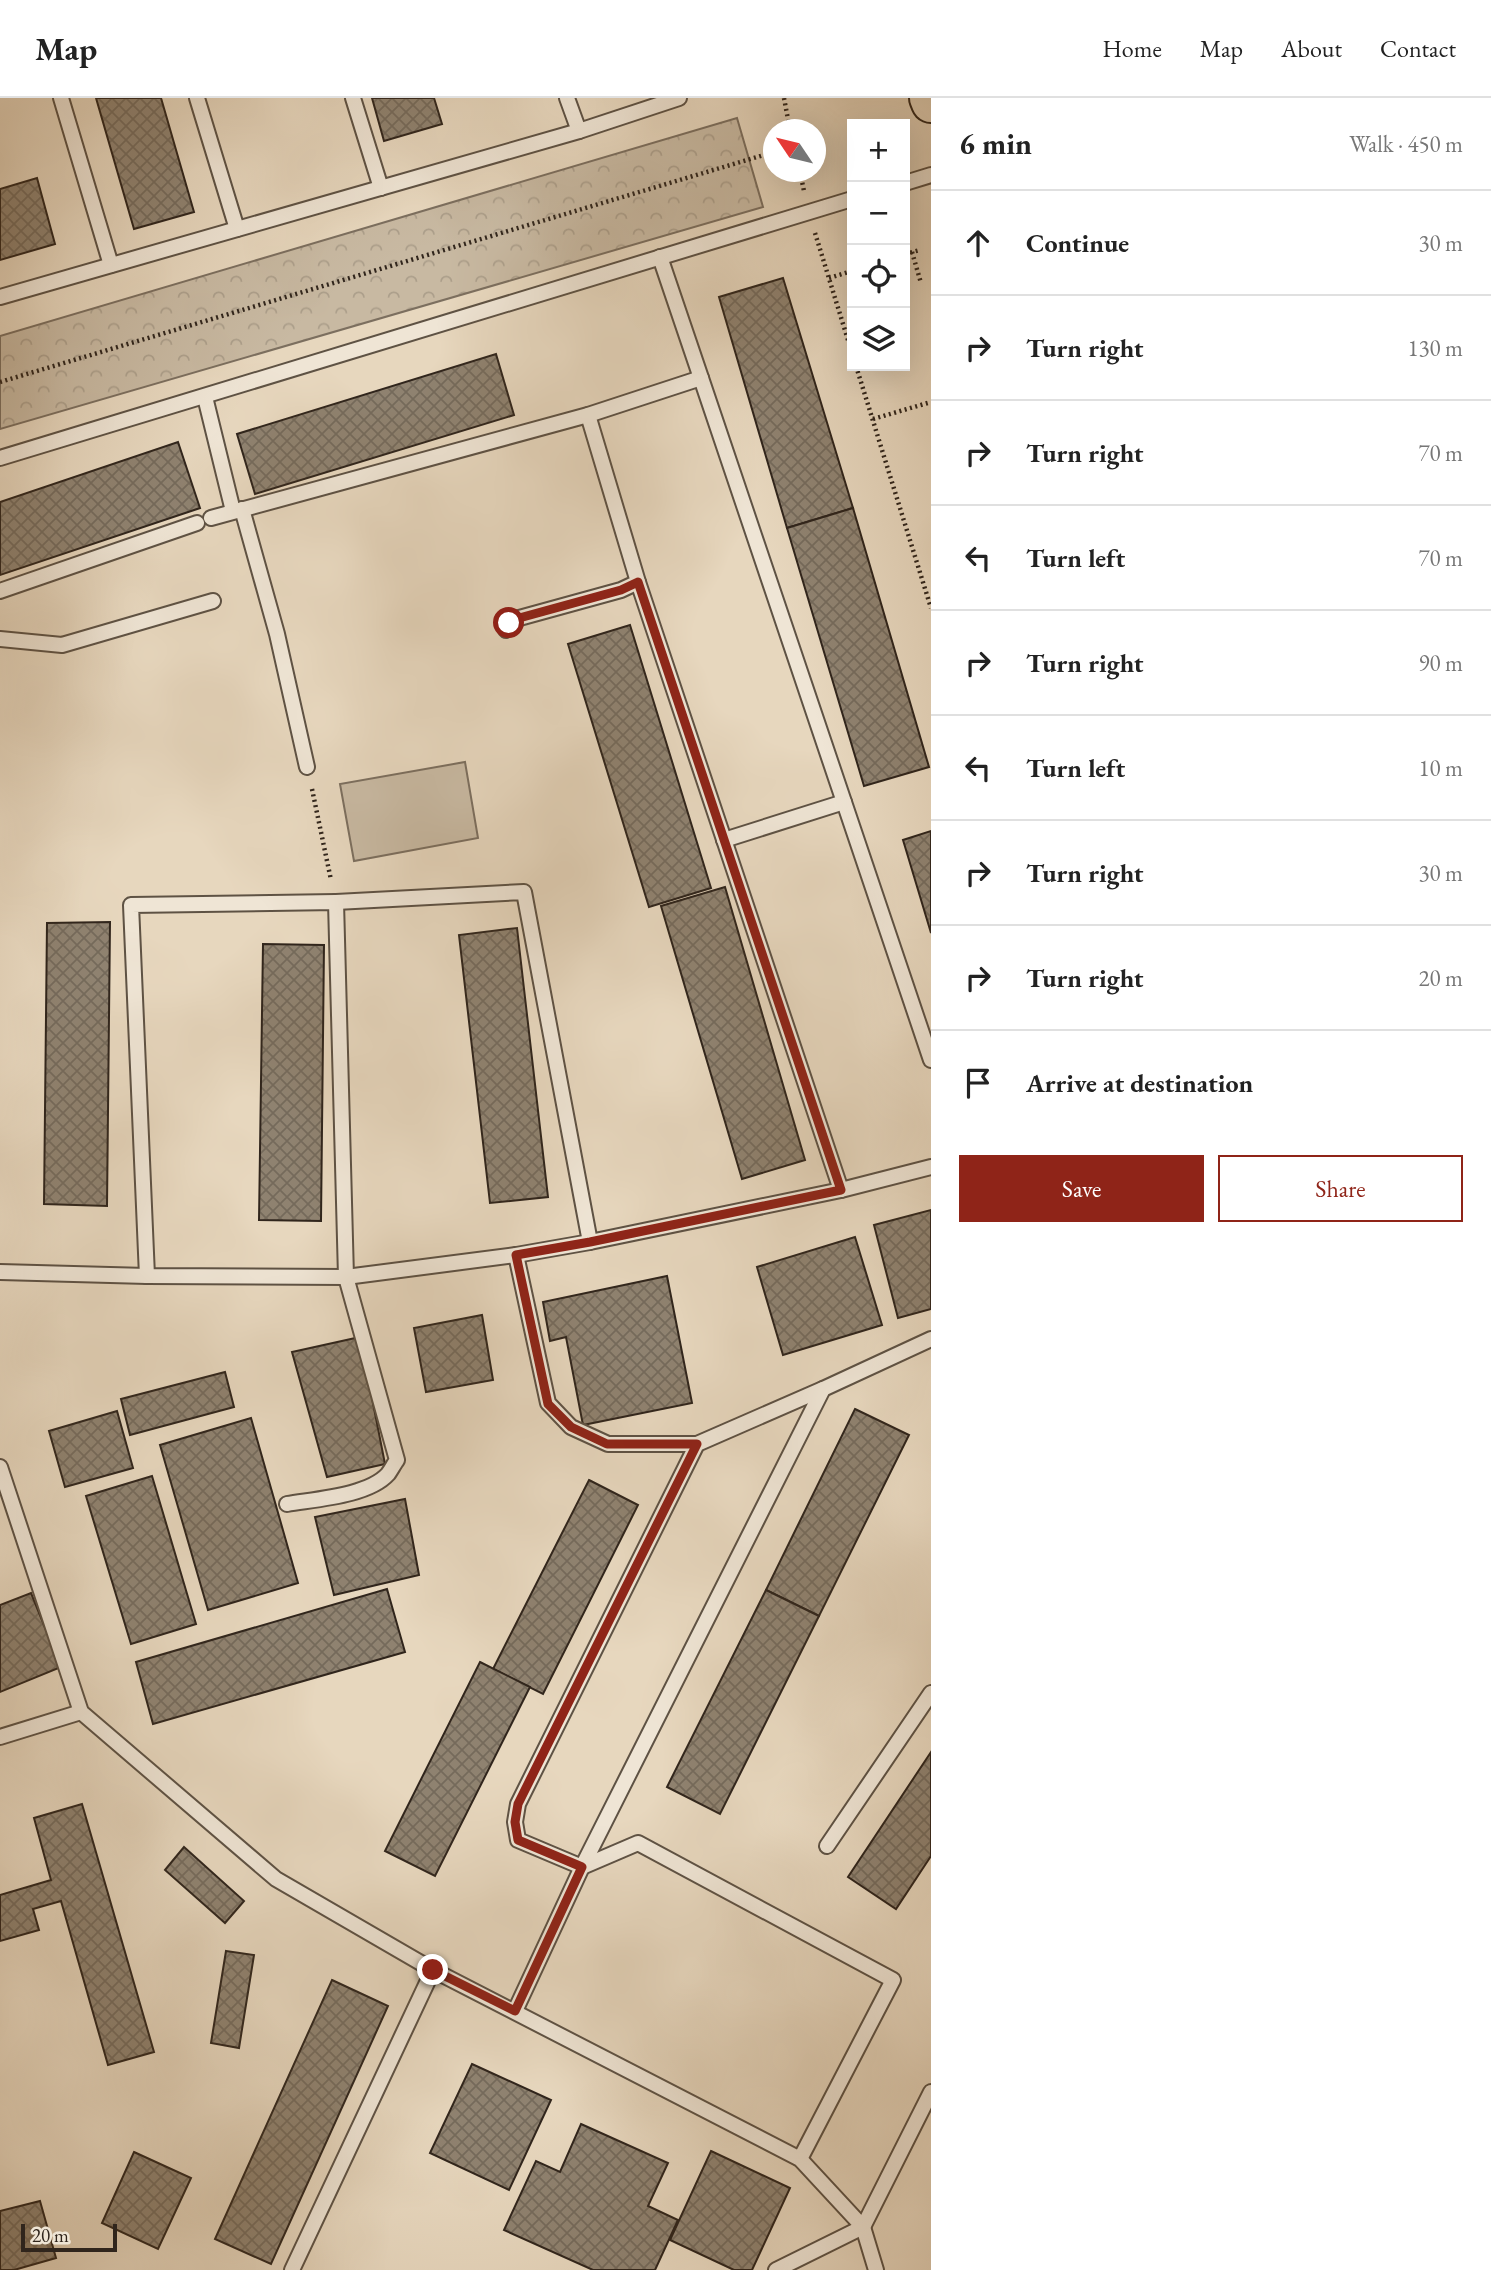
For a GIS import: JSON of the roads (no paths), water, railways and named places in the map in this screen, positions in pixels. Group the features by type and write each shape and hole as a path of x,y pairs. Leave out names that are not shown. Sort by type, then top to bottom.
{"main road":[{"path":"929,98 931,103"}],"lane":[{"path":"61,98 111,265"},
{"path":"197,98 237,229"},
{"path":"353,98 381,188"},
{"path":"567,98 579,131"},
{"path":"0,298 579,131 679,98"},
{"path":"908,182 931,175"},
{"path":"0,458 847,201"},
{"path":"660,257 931,1060"},
{"path":"0,591 237,510 588,415 701,378"},
{"path":"205,397 237,510 277,634 307,768"},
{"path":"588,415 638,582 841,1190"},
{"path":"506,630 512,620 621,590 638,582"},
{"path":"0,639 62,645 213,601"},
{"path":"724,840 844,802"},
{"path":"147,1276 131,905 336,902 524,892 590,1242"},
{"path":"288,1504 361,1490 388,1474 397,1460 346,1277 336,902"},
{"path":"0,1272 346,1277 516,1255 590,1242 841,1190 931,1167"},
{"path":"516,1255 548,1404 571,1427 607,1444 697,1444 931,1339"},
{"path":"515,2011 582,1867 823,1389"},
{"path":"697,1444 518,1804 515,1822 518,1840 582,1867 638,1843 893,1980 800,2159"},
{"path":"0,1467 81,1712 276,1879 433,1970 800,2159 863,2227 876,2270"},
{"path":"827,1846 931,1693"},
{"path":"0,1737 81,1712"},
{"path":"292,2270 433,1970"},
{"path":"776,2270 863,2227 931,2092"}]}
